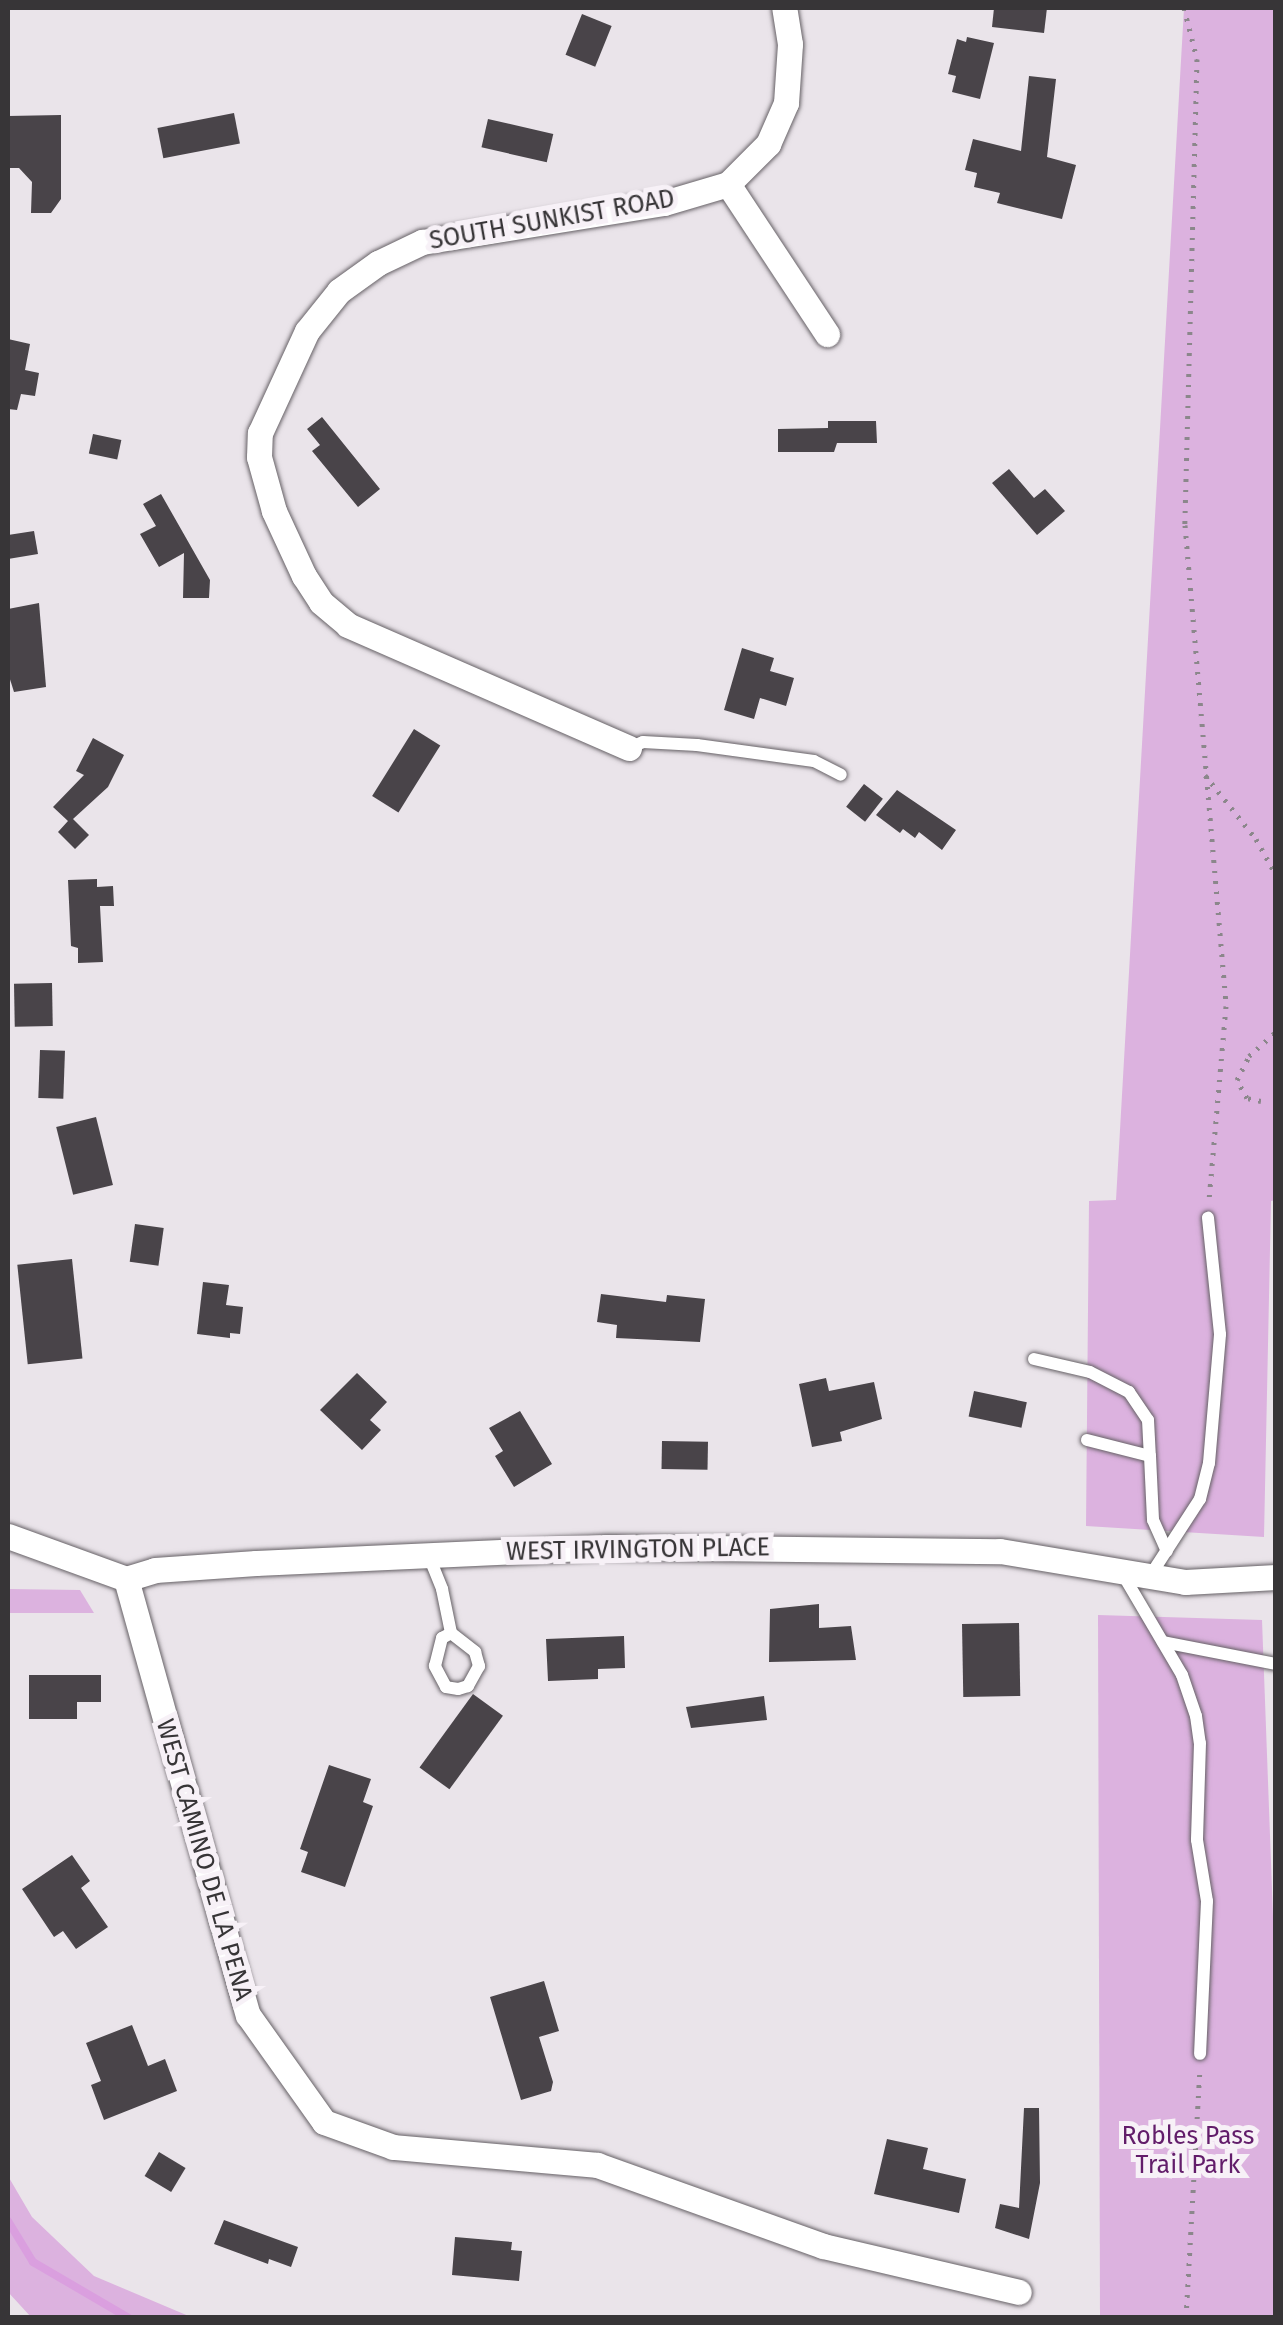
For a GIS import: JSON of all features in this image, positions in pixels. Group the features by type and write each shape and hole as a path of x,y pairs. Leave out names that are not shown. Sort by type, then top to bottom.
{"street":[{"name":"SOUTH SUNKIST ROAD","path":"629,748 348,625 322,602 304,576 274,511 259,457 260,433 307,331 339,291 378,264 422,242 664,203 728,184 768,144 786,103 790,44 784,8"},
{"path":"728,184 826,334"},
{"path":"8,1536 126,1579"},
{"name":"WEST IRVINGTON PLACE","path":"126,1579 155,1570 606,1547 1000,1552 1186,1582 1276,1577"},
{"name":"WEST CAMINO DE LA PENA","path":"126,1579 248,2014 324,2122 392,2147 597,2166 823,2246 1018,2292"}],"lane":[{"path":"629,748 643,742 697,744 814,762 840,775"},
{"path":"1150,1576 1200,1499 1214,1428 1220,1334 1208,1218"},
{"path":"1034,1360 1090,1372 1129,1392 1148,1420 1152,1520 1167,1552"},
{"path":"1087,1440 1150,1456"},
{"path":"428,1554 442,1589 450,1634"},
{"path":"1120,1571 1182,1674 1200,1743 1197,1840 1207,1901 1200,2054"},
{"path":"1162,1642 1276,1664"}],"path":[{"path":"1184,8 1197,59 1186,525 1226,1006 1208,1218"},
{"path":"1205,774 1256,839 1276,874"},
{"path":"1237,1080 1250,1056 1276,1032"},
{"path":"1219,1083 1237,1080"},
{"path":"1237,1080 1246,1098 1261,1102"},
{"path":"1186,2318 1200,2123 1200,2054"}],"green space":[{"path":"1184,8 1275,8 1276,1200 1271,1201 1264,1537 1086,1526 1089,1201 1116,1200"},
{"path":"8,1589 80,1590 94,1613 8,1613"},
{"name":"Robles Pass Trail Park","path":"1098,1615 1262,1620 1276,1997 1275,2317 1100,2317"},
{"path":"8,2176 32,2217 94,2276 191,2317 31,2317 8,2292"}],"building":[{"path":"994,8 1047,8 1044,33 992,27"},
{"path":"582,14 612,26 595,67 566,55"},
{"path":"967,37 994,43 980,99 952,92 956,76 948,74 957,39 966,42"},
{"path":"1029,76 1056,79 1047,157 1076,165 1062,219 997,203 1000,193 974,187 977,173 965,170 973,139 1021,151"},
{"path":"234,113 240,143 163,158 157,128"},
{"path":"61,115 61,199 51,213 31,213 32,182 19,168 8,168 8,116"},
{"path":"488,119 553,134 547,162 481,147"},
{"path":"8,339 30,344 25,370 39,373 35,396 21,394 17,410 8,409"},
{"path":"322,417 380,489 358,507 312,451 320,445 307,429"},
{"path":"828,421 876,421 877,443 837,443 834,452 778,452 778,429 828,428"},
{"path":"93,434 121,440 117,460 89,454"},
{"path":"1009,469 1034,498 1045,489 1065,511 1037,535 992,483"},
{"path":"161,494 210,580 209,598 183,598 184,553 159,567 140,534 156,526 143,504"},
{"path":"34,531 38,554 8,559 8,535"},
{"path":"39,603 46,687 14,692 8,673 8,609"},
{"path":"742,648 774,658 770,671 794,678 786,706 760,698 754,719 724,710"},
{"path":"414,729 440,745 398,812 372,796"},
{"path":"93,738 124,755 108,787 73,819 89,835 75,849 58,832 68,821 53,807 84,775 76,771"},
{"path":"864,784 883,799 865,822 846,807"},
{"path":"897,790 956,830 942,850 919,832 915,838 903,829 900,833 876,815"},
{"path":"97,879 97,887 113,886 114,906 100,906 103,962 78,963 78,948 71,946 68,880"},
{"path":"52,983 53,1026 15,1027 14,984"},
{"path":"40,1050 65,1051 63,1099 38,1098"},
{"path":"96,1117 113,1185 73,1195 56,1127"},
{"path":"135,1224 164,1228 158,1266 130,1262"},
{"path":"72,1259 82,1358 28,1364 17,1265"},
{"path":"203,1282 229,1285 226,1305 243,1307 240,1334 230,1333 230,1338 197,1334"},
{"path":"601,1294 666,1302 667,1295 705,1299 700,1342 616,1338 617,1325 597,1322"},
{"path":"357,1373 387,1402 370,1420 381,1430 362,1450 320,1410"},
{"path":"826,1378 829,1391 874,1382 882,1419 840,1432 842,1441 812,1447 799,1384"},
{"path":"974,1391 1027,1402 1021,1428 969,1416"},
{"path":"520,1411 552,1464 514,1487 495,1456 503,1451 489,1428"},
{"path":"662,1441 708,1442 708,1470 662,1469"},
{"path":"819,1604 819,1628 851,1626 856,1660 769,1662 770,1609"},
{"path":"1019,1623 1020,1696 963,1697 962,1624"},
{"path":"624,1636 625,1668 598,1669 598,1679 548,1681 546,1639"},
{"path":"29,1675 101,1675 101,1702 77,1702 77,1719 29,1719"},
{"path":"473,1694 503,1716 449,1789 420,1768"},
{"path":"764,1696 767,1720 691,1728 686,1707"},
{"path":"329,1765 371,1779 363,1802 373,1806 345,1887 301,1872 308,1852 300,1849"},
{"path":"72,1855 90,1881 81,1888 108,1927 76,1949 63,1931 54,1937 22,1889"},
{"path":"544,1981 559,2031 539,2037 553,2082 551,2091 521,2100 490,1997"},
{"path":"132,2025 148,2066 165,2059 177,2091 104,2120 91,2085 101,2081 86,2043"},
{"path":"1024,2108 1039,2108 1040,2183 1029,2239 995,2228 1000,2204 1019,2208"},
{"path":"887,2139 928,2148 923,2169 966,2179 959,2213 874,2194"},
{"path":"159,2152 186,2168 171,2192 145,2176"},
{"path":"224,2220 298,2247 291,2267 269,2259 268,2264 214,2244"},
{"path":"455,2237 512,2242 511,2250 522,2251 519,2281 452,2275"}],"waterway":[{"path":"8,2221 33,2262 129,2318"}]}
